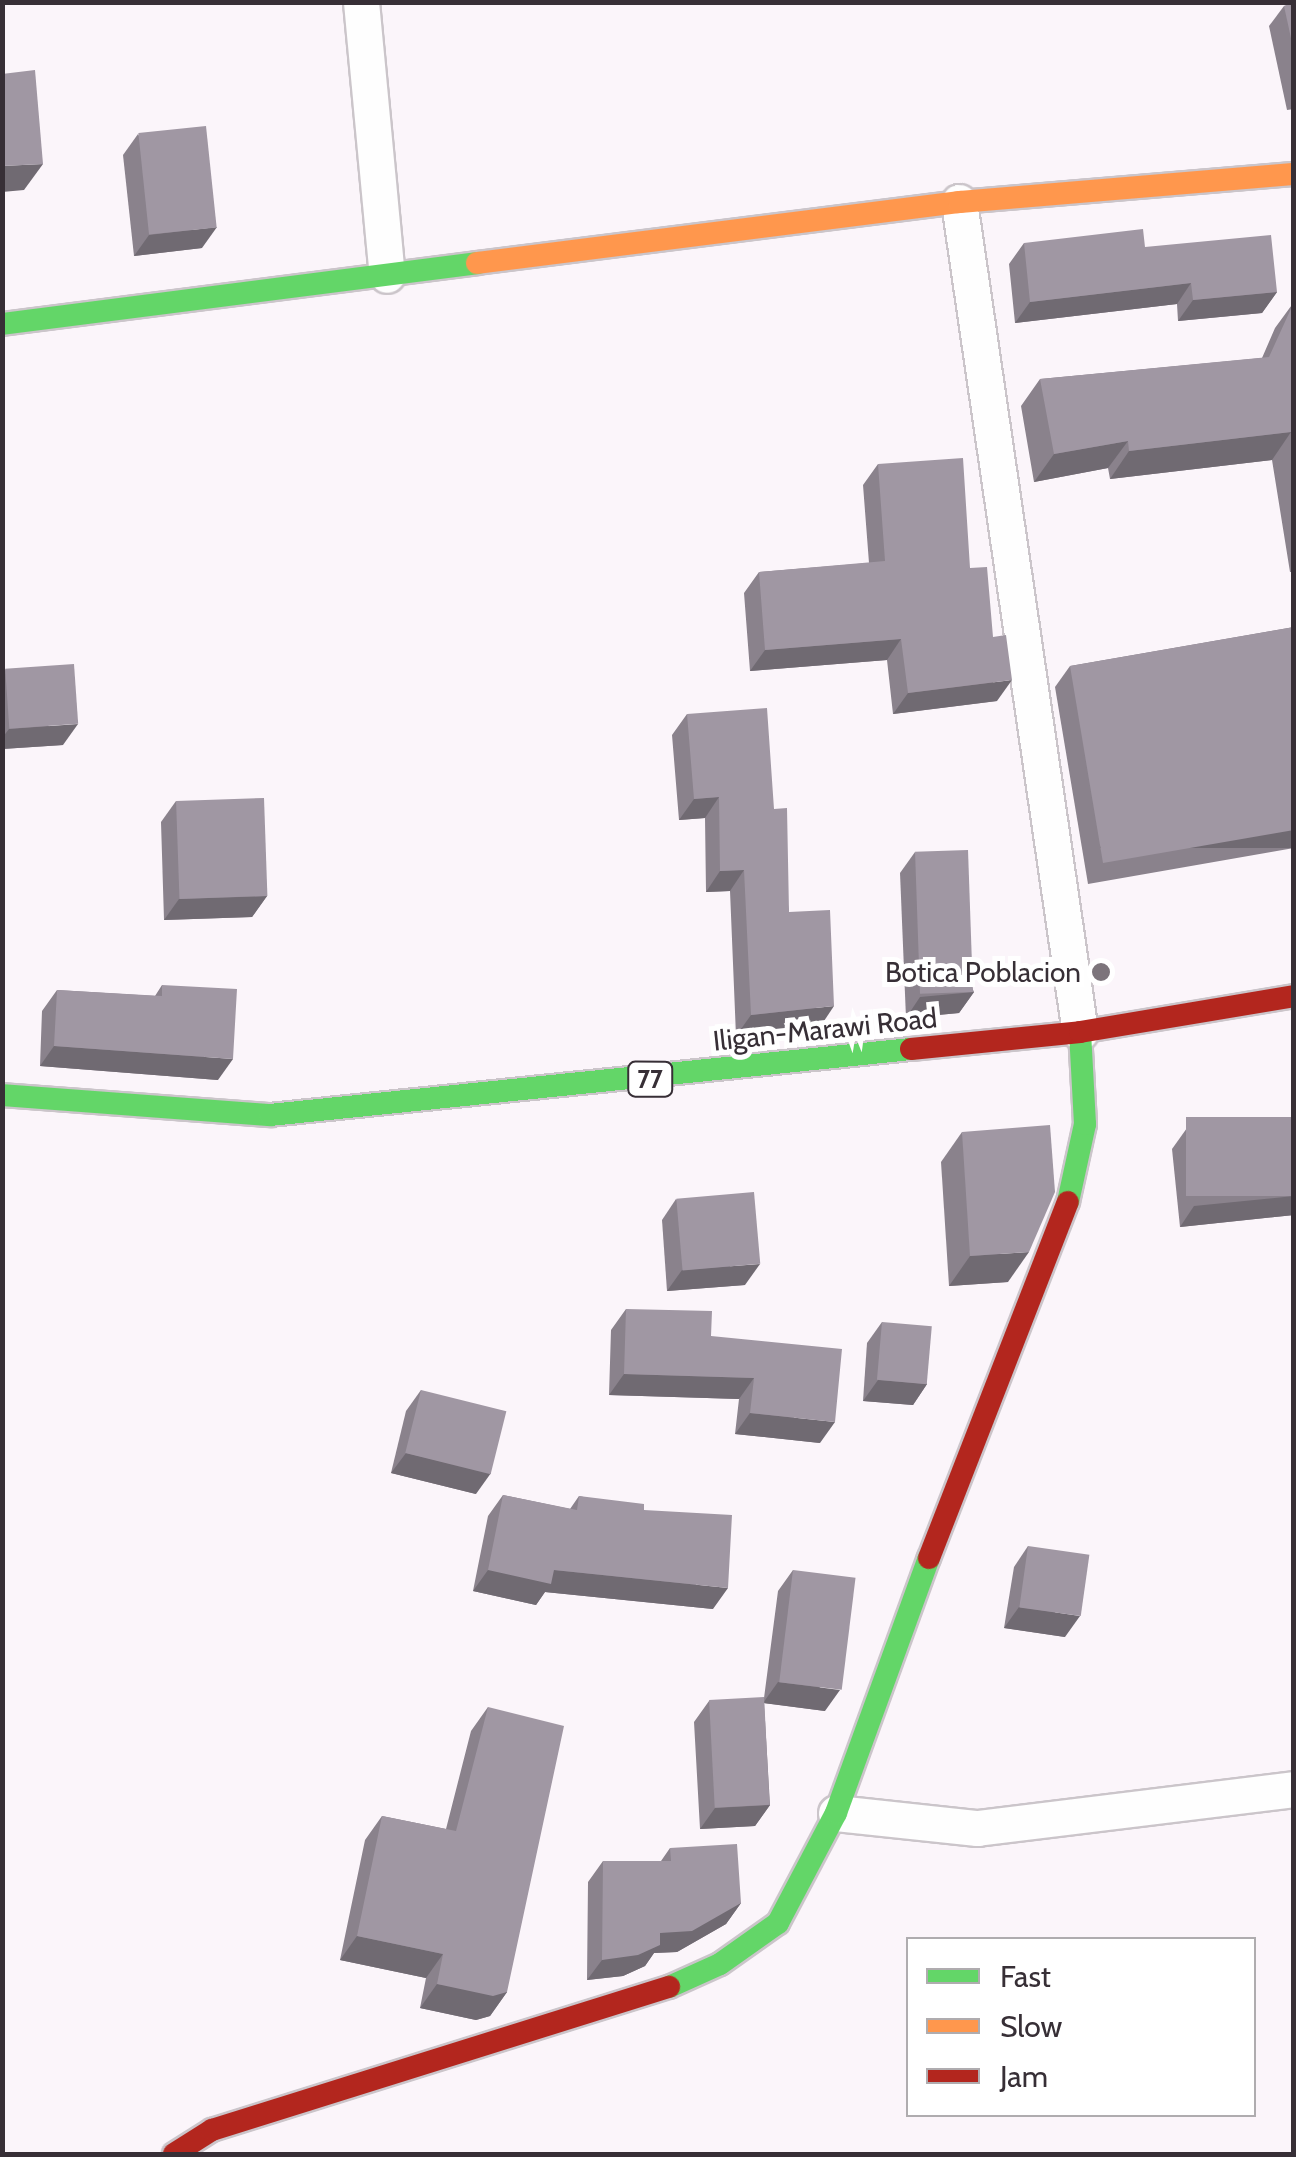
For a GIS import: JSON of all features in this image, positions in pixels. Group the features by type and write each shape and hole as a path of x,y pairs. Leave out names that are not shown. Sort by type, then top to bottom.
{"main road":[{"path":"2,324 960,202 1294,174"},
{"name":"Iligan-Marawi Road","path":"2,1095 270,1115 1080,1032 1294,996"},
{"path":"174,2154 212,2130 632,2003 720,1964 778,1923 836,1814 985,1403 1062,1230 1086,1124 1080,1032"}],"street":[{"path":"361,2 387,275"},
{"path":"960,202 1080,1032"},
{"path":"836,1814 977,1828 1294,1789"}],"building":[{"path":"1294,3 1294,52 1284,6"},
{"path":"35,70 43,164 2,166 2,74"},
{"path":"206,126 217,227 149,235 138,133"},
{"path":"1143,229 1145,247 1271,235 1277,292 1193,300 1191,283 1030,302 1024,243"},
{"path":"1294,302 1294,448 1291,432 1129,451 1128,441 1054,454 1040,379 1269,357"},
{"path":"963,458 970,568 987,567 993,637 1006,635 1012,680 908,693 901,639 765,650 759,572 885,561 878,464"},
{"path":"1294,627 1294,830 1103,863 1070,666"},
{"path":"74,664 78,724 9,729 5,669"},
{"path":"767,708 774,809 787,808 789,912 830,910 834,1006 751,1015 744,870 720,871 719,797 694,799 687,714"},
{"path":"264,798 267,896 179,899 176,801"},
{"path":"968,850 973,992 920,994 915,852"},
{"path":"162,985 237,989 233,1059 54,1046 57,990 162,996"},
{"path":"1186,1117 1294,1117 1294,1196 1186,1196"},
{"path":"1050,1125 1055,1192 1029,1252 970,1256 962,1132"},
{"path":"754,1192 760,1264 683,1271 676,1199"},
{"path":"626,1309 712,1311 711,1336 842,1349 835,1422 750,1413 754,1378 624,1374"},
{"path":"882,1322 932,1326 927,1384 877,1380"},
{"path":"421,1390 506,1411 491,1474 405,1453"},
{"path":"503,1495 577,1510 579,1496 644,1504 644,1510 732,1515 728,1588 554,1570 551,1584 488,1570"},
{"path":"1028,1546 1089,1555 1081,1616 1019,1607"},
{"path":"793,1570 856,1578 842,1690 779,1682"},
{"path":"764,1697 770,1805 715,1808 709,1700"},
{"path":"488,1707 564,1726 507,1992 493,1996 437,1984 443,1954 357,1936 382,1816 456,1831"},
{"path":"737,1844 741,1903 692,1931 660,1933 660,1945 638,1955 602,1960 603,1861 671,1861 670,1848"}],"traffic: fast":[{"path":"2,324 477,263"},
{"path":"1068,1202 1085,1124 1080,1032"},
{"path":"2,1095 270,1115 911,1049"},
{"path":"669,1987 720,1964 778,1923 836,1813 929,1558"}],"traffic: slow":[{"path":"477,263 959,202 1294,174"}],"traffic: jam":[{"path":"911,1049 1080,1032 1294,996"},
{"path":"929,1558 1068,1202"},
{"path":"174,2154 212,2130 669,1987"}],"place":[{"name":"Botica Poblacion","path":"1101,972"}]}
